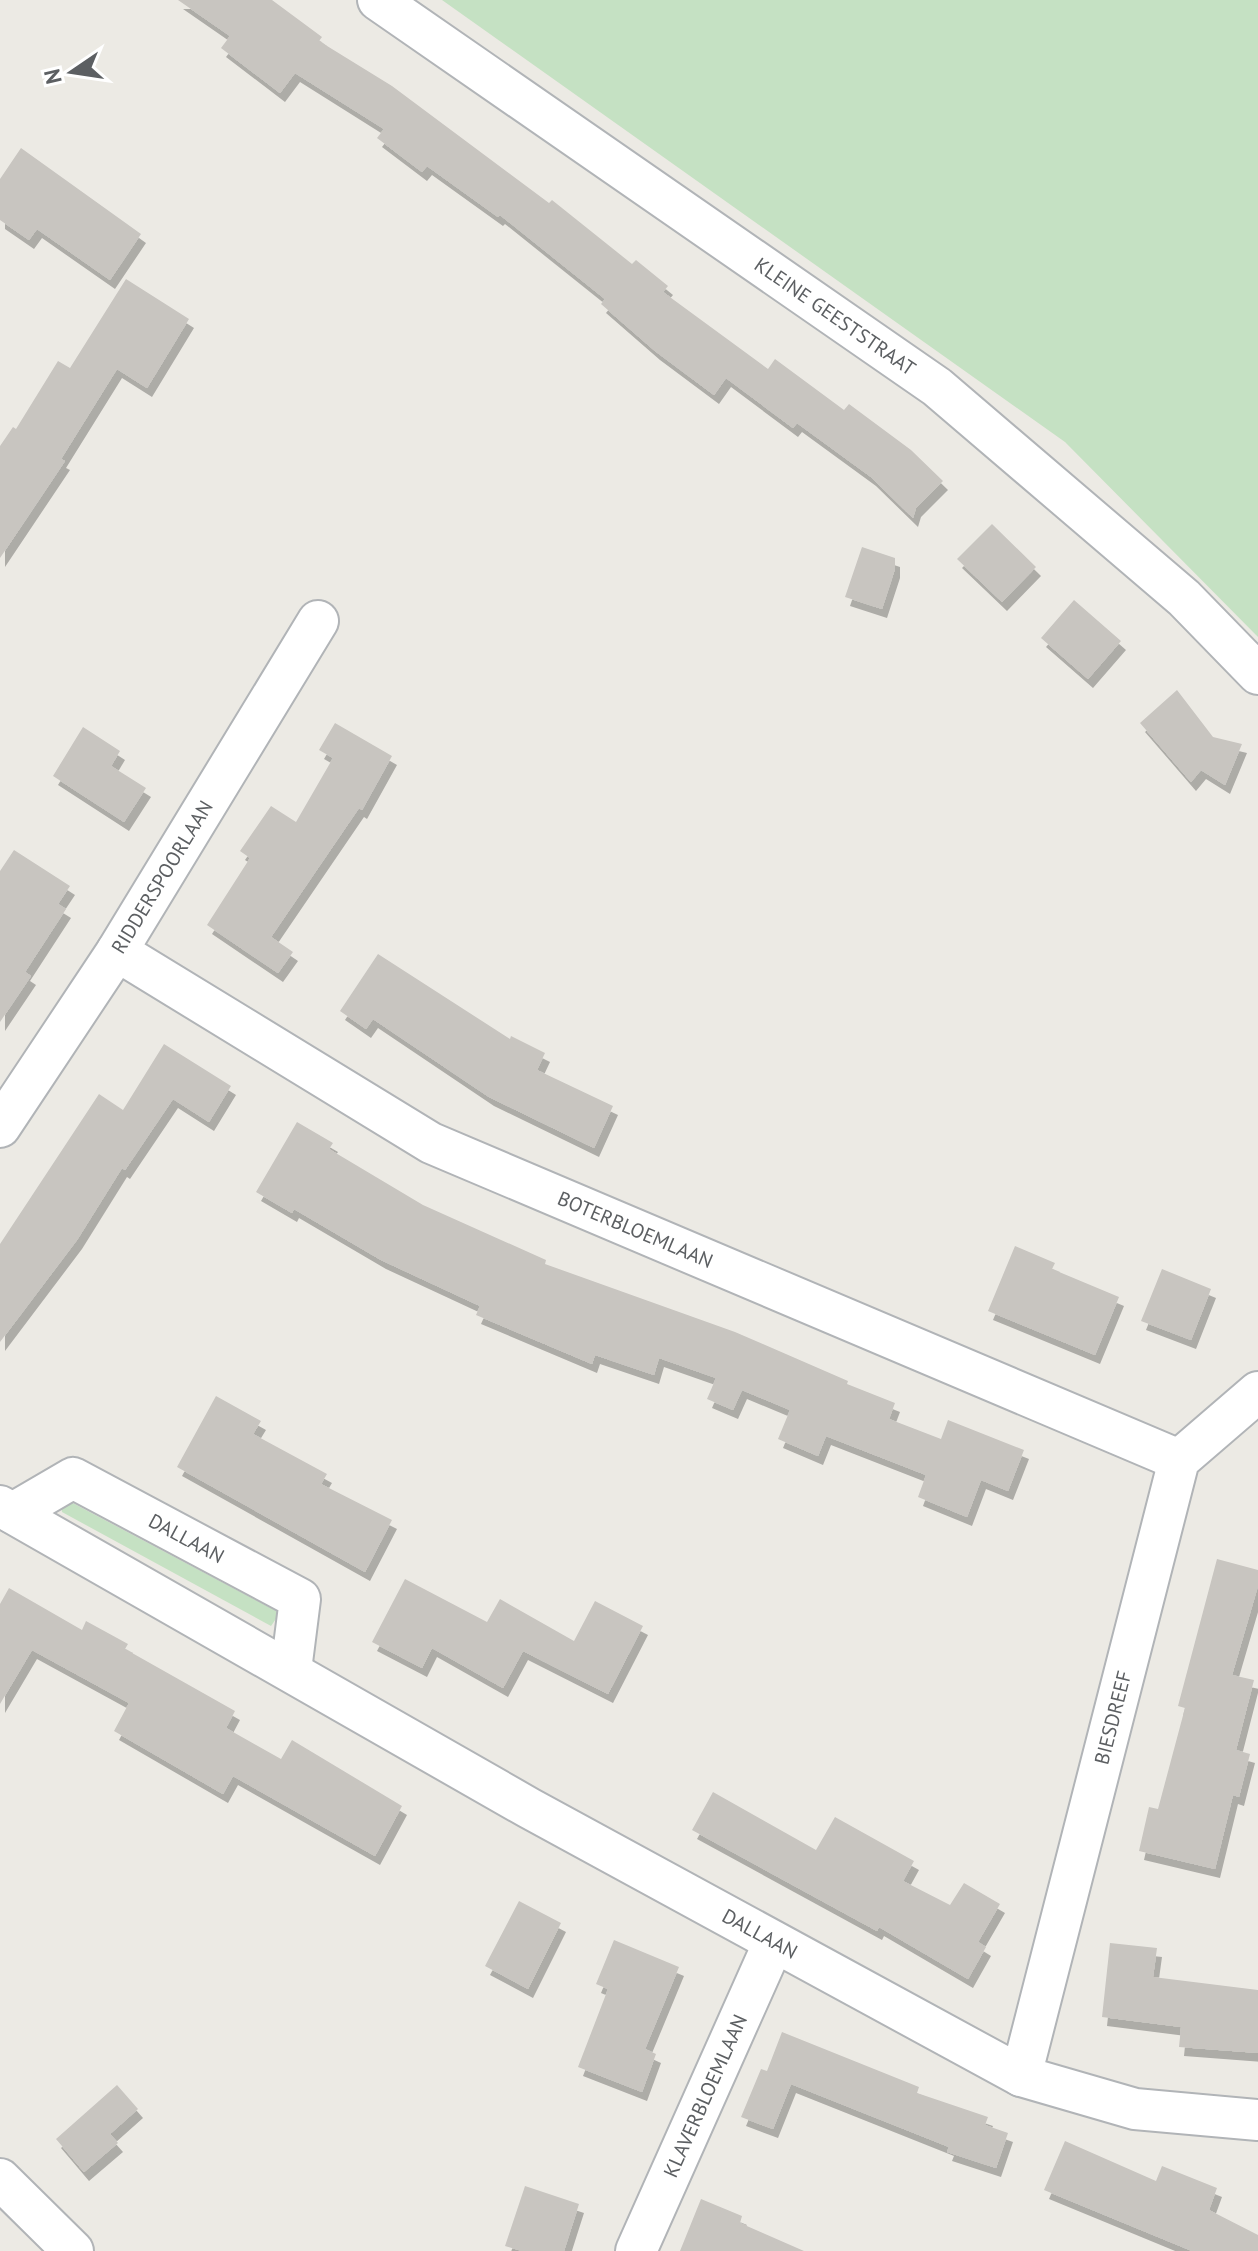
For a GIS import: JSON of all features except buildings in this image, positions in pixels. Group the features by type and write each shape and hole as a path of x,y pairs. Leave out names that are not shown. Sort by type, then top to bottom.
{"street":[{"name":"KLEINE GEESTSTRAAT","path":"378,0 937,387 1184,598 1258,674"},
{"name":"RIDDERSPOORLAAN","path":"0,1127 117,951 318,621"},
{"name":"BOTERBLOEMLAAN","path":"117,951 431,1143 1179,1460"},
{"path":"1179,1460 1258,1392"},
{"name":"BIESDREEF","path":"1021,2076 1179,1460"},
{"name":"DALLAAN","path":"6,1510 73,1478 300,1599 291,1670"},
{"name":"DALLAAN","path":"6,1510 529,1808 1021,2076 1135,2109 1258,2120"},
{"name":"KLAVERBLOEMLAAN","path":"636,2251 774,1942"},
{"path":"0,2179 73,2251"}],"green space":[{"path":"442,0 1258,0 1258,637 1065,442"},
{"path":"67,1500 280,1613 271,1626 62,1512 61,1504"}]}
